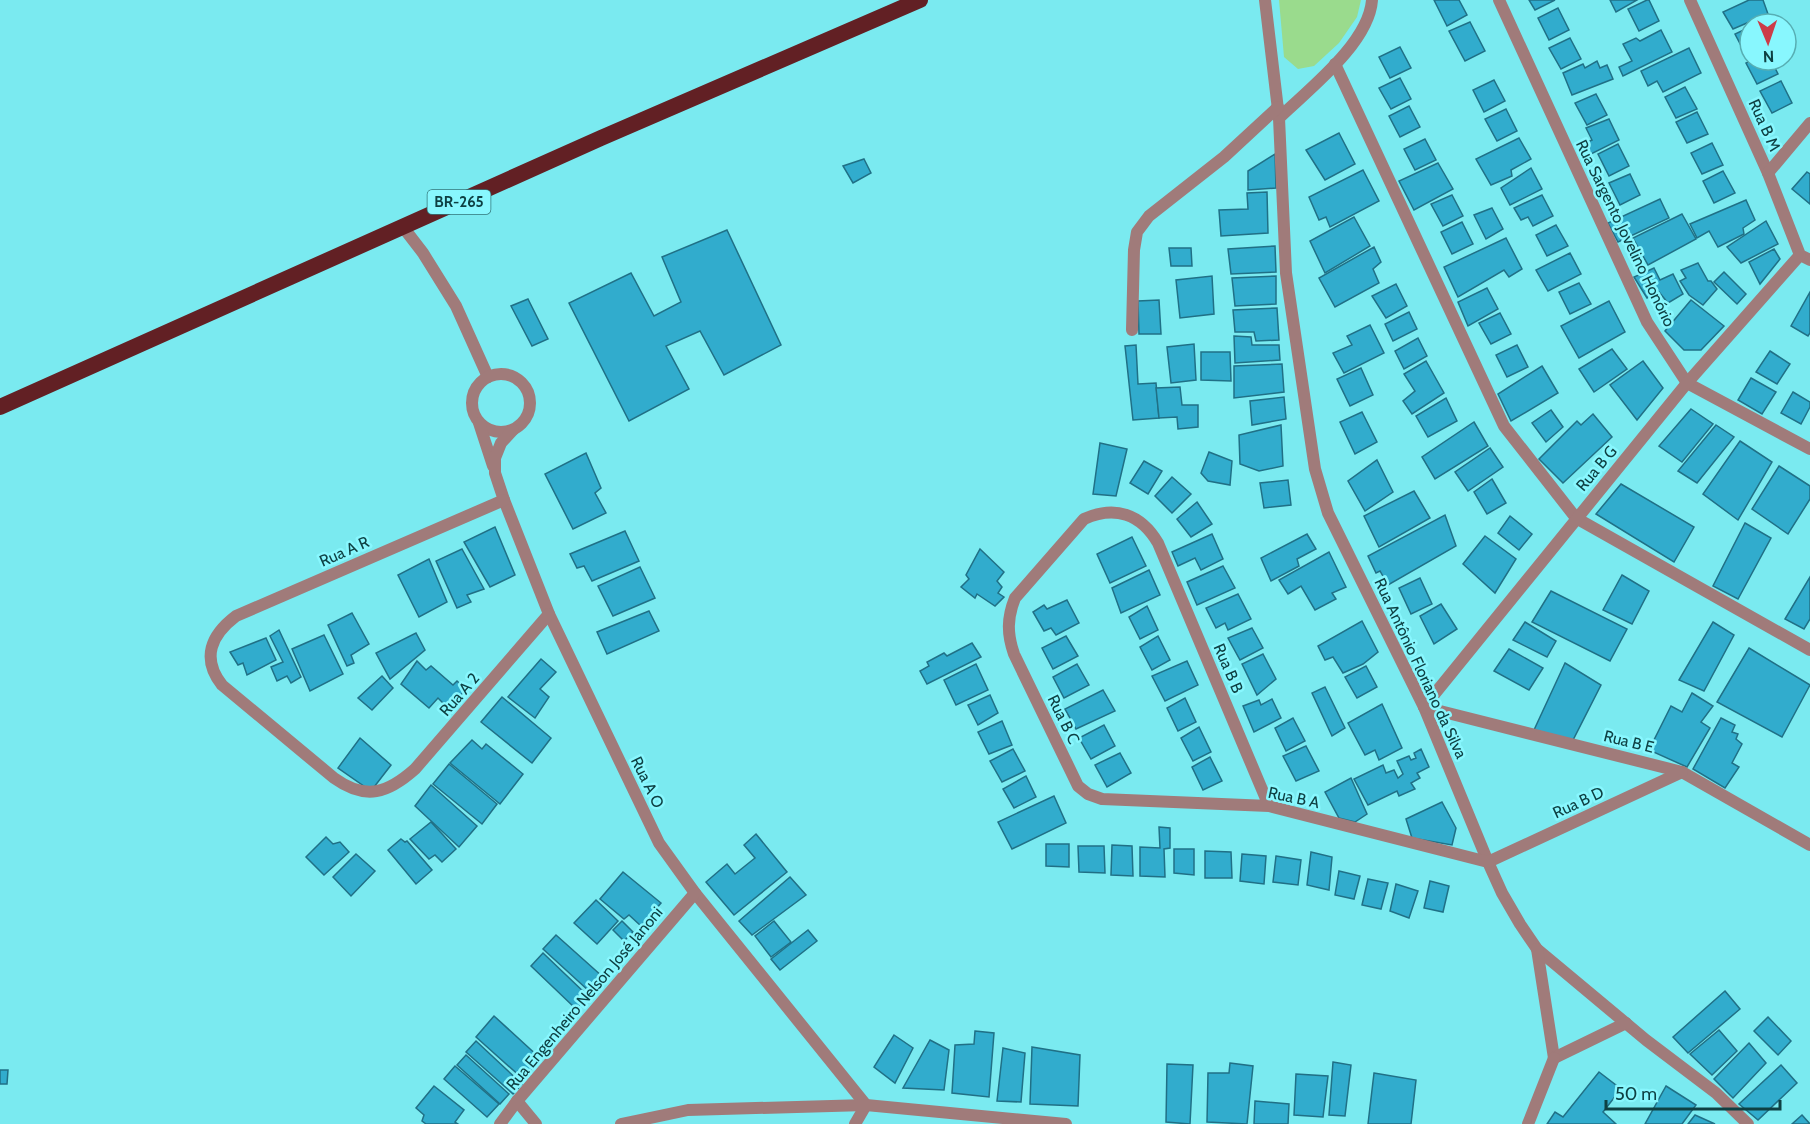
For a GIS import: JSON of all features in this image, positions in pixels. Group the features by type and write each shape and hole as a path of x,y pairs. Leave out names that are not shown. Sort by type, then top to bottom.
{"highway":[{"name":"BR-265","path":"0,407 602,138 920,0"}],"street":[{"name":"Rua Antônio Floriano da Silva","path":"1265,0 1279,112 1286,273 1315,469 1328,513 1424,707 1502,892 1537,949 1626,1023 1716,1093 1749,1124"},
{"path":"1132,330 1134,250 1137,232 1149,216 1335,64 1359,37 1372,8 1372,0"},
{"name":"Rua Sargento Jovelino Honório","path":"1499,0 1647,322 1688,383 1810,449"},
{"name":"Rua B M","path":"1690,0 1805,258"},
{"path":"1335,64 1504,426 1576,518 1810,650"},
{"path":"1768,172 1810,123"},
{"path":"403,227 423,253 456,306 488,377"},
{"name":"Rua B G","path":"1424,707 1688,383 1805,258"},
{"path":"479,423 485,428 499,432 513,430 525,420 529,413 530,398 528,391 518,379 495,374 475,389 472,398 474,415 479,423 495,473"},
{"name":"Rua A O","path":"513,430 497,449 495,473 504,500 549,614 659,843 694,893 866,1105"},
{"name":"Rua A R","path":"387,788 360,792 344,785 222,685 211,664 211,649 216,636 236,616 504,500"},
{"name":"Rua B B","path":"1014,654 1008,638 1008,624 1015,598 1084,519 1096,513 1122,513 1138,519 1150,529 1158,543 1269,806"},
{"name":"Rua A 2","path":"387,788 397,784 416,769 549,614"},
{"name":"Rua B C","path":"1014,654 1078,786 1088,794"},
{"name":"Rua B E","path":"1424,707 1682,772 1810,845"},
{"name":"Rua B D","path":"1488,861 1682,772"},
{"name":"Rua B A","path":"1088,794 1102,799 1269,806 1488,861"},
{"name":"Rua Engenheiro Nelson José Janoni","path":"500,1124 694,893"},
{"path":"1527,1124 1554,1058 1537,949"},
{"path":"1554,1058 1626,1023"},
{"path":"517,1101 536,1124"},
{"path":"855,1124 866,1105"},
{"path":"621,1124 688,1110 866,1105 1066,1124"}],"green space":[{"path":"1279,0 1361,0 1357,17 1339,43 1314,66 1298,69 1284,57"}],"building":[{"path":"1434,0 1459,0 1467,15 1447,26"},
{"path":"1529,0 1555,0 1535,10"},
{"path":"1610,0 1637,0 1616,12"},
{"path":"1647,0 1659,21 1639,31 1628,9"},
{"path":"1749,0 1763,0 1767,12 1738,12 1738,27 1733,29 1723,12"},
{"path":"1558,8 1569,30 1549,40 1538,18"},
{"path":"1470,22 1485,51 1465,61 1449,31"},
{"path":"1661,30 1672,52 1623,76 1619,67 1632,61 1623,44 1636,38 1640,41"},
{"path":"1570,38 1581,59 1561,69 1549,48"},
{"path":"1400,47 1411,68 1390,78 1379,57"},
{"path":"1689,48 1701,73 1663,92 1657,81 1648,86 1641,71"},
{"path":"1597,61 1600,68 1607,65 1613,79 1572,95 1563,73 1583,64 1585,68"},
{"path":"1751,72 1777,72 1778,74 1757,84"},
{"path":"1400,78 1411,99 1391,109 1379,88"},
{"path":"1494,80 1505,101 1484,112 1473,90"},
{"path":"1781,81 1792,103 1772,113 1760,91"},
{"path":"1685,87 1697,109 1676,118 1665,97"},
{"path":"1596,94 1607,115 1587,125 1575,103"},
{"path":"1409,106 1420,127 1400,137 1389,116"},
{"path":"1506,109 1517,131 1497,141 1485,119"},
{"path":"1697,112 1708,134 1687,143 1676,122"},
{"path":"1609,119 1619,140 1583,158 1578,146 1592,140 1586,128"},
{"path":"1339,133 1355,164 1325,180 1306,150"},
{"path":"1519,138 1531,159 1511,170 1512,176 1491,185 1476,159"},
{"path":"1425,139 1436,160 1415,170 1404,149"},
{"path":"1712,143 1723,165 1702,174 1691,153"},
{"path":"1618,144 1629,166 1609,176 1598,154"},
{"path":"1275,154 1276,188 1248,190 1248,171"},
{"path":"864,159 871,173 853,183 843,166"},
{"path":"1438,163 1453,189 1414,210 1399,181"},
{"path":"1531,168 1542,189 1510,205 1501,188"},
{"path":"1363,170 1379,201 1330,227 1326,217 1319,220 1309,197"},
{"path":"1723,171 1735,193 1714,203 1703,181"},
{"path":"1807,172 1810,174 1810,204 1792,189"},
{"path":"1630,174 1640,195 1620,205 1609,183"},
{"path":"1267,192 1268,233 1221,236 1219,210 1248,209 1247,193"},
{"path":"1452,195 1463,216 1443,226 1431,204"},
{"path":"1542,195 1553,216 1533,226 1528,217 1521,220 1514,208"},
{"path":"1660,199 1669,218 1618,242 1608,223"},
{"path":"1746,200 1755,220 1743,228 1744,234 1718,247 1709,231 1697,238 1690,224"},
{"path":"1492,208 1503,229 1486,239 1474,215"},
{"path":"1682,214 1696,239 1648,265 1633,238"},
{"path":"1354,217 1370,246 1325,273 1310,241"},
{"path":"1766,221 1778,244 1741,263 1727,247"},
{"path":"1462,222 1473,244 1452,254 1441,232"},
{"path":"1556,225 1568,246 1547,256 1536,235"},
{"path":"727,230 781,345 724,375 700,331 666,346 689,389 629,421 569,303 631,273 654,316 681,302 662,257"},
{"path":"1506,238 1522,269 1509,277 1504,270 1458,297 1444,267"},
{"path":"1275,246 1276,272 1231,274 1228,249"},
{"path":"1374,247 1381,262 1373,269 1379,283 1335,307 1319,278"},
{"path":"1169,248 1191,248 1192,266 1171,266"},
{"path":"1774,249 1780,259 1760,284 1749,262"},
{"path":"1570,253 1581,274 1548,291 1536,270"},
{"path":"1698,263 1708,281 1711,281 1717,289 1703,305 1689,295 1680,281 1686,278 1681,270"},
{"path":"1654,268 1660,280 1673,274 1683,294 1668,303 1659,292 1647,298 1634,277"},
{"path":"1724,272 1746,294 1737,304 1714,282"},
{"path":"1212,276 1214,314 1180,318 1176,280"},
{"path":"1276,276 1276,304 1235,306 1232,278"},
{"path":"1579,283 1591,304 1570,314 1559,292"},
{"path":"1396,284 1407,306 1386,318 1372,296"},
{"path":"1487,288 1498,309 1468,326 1458,302"},
{"path":"1810,292 1810,333 1808,336 1791,326"},
{"path":"528,299 548,339 532,346 511,306"},
{"path":"1159,300 1161,334 1139,334 1138,301"},
{"path":"1691,300 1724,326 1701,350 1684,350 1665,331"},
{"path":"1609,301 1625,332 1579,358 1561,326"},
{"path":"1277,308 1279,340 1256,341 1254,332 1235,332 1233,310"},
{"path":"1409,312 1417,329 1393,341 1385,324"},
{"path":"1500,313 1511,334 1491,344 1479,323"},
{"path":"1370,325 1384,353 1344,373 1333,353 1352,345 1347,336"},
{"path":"1234,336 1251,337 1252,345 1279,345 1280,360 1235,363"},
{"path":"1418,338 1427,356 1404,369 1395,351"},
{"path":"1194,344 1196,380 1171,383 1167,347"},
{"path":"1136,345 1138,384 1156,383 1159,418 1133,420 1125,346"},
{"path":"1517,345 1528,367 1507,377 1496,355"},
{"path":"1612,349 1627,369 1594,392 1579,369"},
{"path":"1770,351 1790,364 1777,384 1756,372"},
{"path":"1201,352 1230,352 1231,381 1201,380"},
{"path":"1426,361 1444,393 1412,414 1403,401 1415,391 1404,374"},
{"path":"1643,361 1663,388 1637,420 1610,385"},
{"path":"1282,364 1284,392 1234,398 1234,366"},
{"path":"1542,366 1558,393 1511,421 1498,394"},
{"path":"1361,368 1373,395 1350,406 1337,379"},
{"path":"1751,378 1776,392 1762,414 1738,400"},
{"path":"1180,387 1182,405 1198,405 1198,427 1178,429 1177,417 1159,418 1156,388"},
{"path":"1793,392 1810,402 1810,407 1801,424 1781,413"},
{"path":"1284,397 1286,419 1252,425 1250,401"},
{"path":"1446,398 1457,421 1428,437 1416,416"},
{"path":"1691,409 1713,424 1682,462 1659,446"},
{"path":"1551,410 1563,427 1546,442 1532,423"},
{"path":"1362,412 1377,442 1355,454 1340,422"},
{"path":"1593,414 1612,437 1563,483 1539,459 1577,421 1581,425"},
{"path":"1474,422 1488,446 1435,479 1422,457"},
{"path":"1281,425 1283,466 1259,471 1240,464 1239,435"},
{"path":"1716,425 1734,437 1697,483 1678,471"},
{"path":"1740,441 1772,462 1738,520 1703,494"},
{"path":"1100,443 1127,449 1116,496 1093,494"},
{"path":"1490,448 1503,467 1468,491 1455,472"},
{"path":"1209,452 1232,461 1230,485 1208,481 1201,473"},
{"path":"586,453 601,488 595,493 606,513 573,529 545,474"},
{"path":"1377,460 1393,492 1365,511 1348,481"},
{"path":"1144,461 1162,471 1148,494 1130,483"},
{"path":"1779,466 1810,486 1810,499 1788,534 1752,509"},
{"path":"1172,477 1191,494 1172,513 1155,496"},
{"path":"1492,479 1506,503 1487,514 1474,492"},
{"path":"1288,480 1291,505 1264,508 1260,483"},
{"path":"1621,484 1694,527 1674,562 1596,514"},
{"path":"1414,491 1430,518 1379,547 1364,516"},
{"path":"1197,502 1212,524 1191,537 1177,519"},
{"path":"1445,515 1456,546 1388,585 1380,571 1376,573 1368,556"},
{"path":"1510,516 1532,534 1519,550 1498,533"},
{"path":"1745,523 1771,538 1738,599 1713,586"},
{"path":"495,527 515,575 490,587 464,542"},
{"path":"625,531 639,561 592,581 584,566 577,568 570,554"},
{"path":"1212,534 1223,559 1201,570 1195,558 1178,566 1172,552"},
{"path":"1307,534 1316,549 1297,559 1299,566 1271,581 1261,558"},
{"path":"1485,536 1516,559 1495,593 1463,564"},
{"path":"1132,537 1146,566 1110,583 1097,554"},
{"path":"462,549 484,589 467,595 471,602 457,608 436,561"},
{"path":"980,549 1004,572 997,581 1002,587 998,593 1004,597 995,606 977,594 975,598 961,587 969,579 966,575"},
{"path":"1329,552 1346,587 1332,593 1336,599 1315,610 1301,586 1288,594 1279,580"},
{"path":"429,559 447,602 419,617 398,575"},
{"path":"1223,566 1235,588 1197,605 1187,582"},
{"path":"640,567 655,598 613,616 598,586"},
{"path":"1149,570 1160,595 1121,613 1112,588"},
{"path":"1622,575 1649,591 1632,624 1603,610"},
{"path":"1810,577 1810,619 1804,629 1785,619"},
{"path":"1420,578 1432,604 1411,614 1399,588"},
{"path":"1551,591 1627,629 1610,661 1532,622"},
{"path":"1238,594 1251,619 1228,630 1225,623 1216,628 1206,608"},
{"path":"1067,600 1079,623 1056,635 1051,628 1044,631 1033,612 1044,605 1047,609"},
{"path":"1441,604 1457,629 1434,644 1420,616"},
{"path":"1147,606 1158,630 1140,639 1129,617"},
{"path":"649,611 659,631 607,654 597,632"},
{"path":"352,613 369,644 351,655 354,663 347,666 328,625"},
{"path":"1362,621 1378,652 1363,664 1343,673 1333,657 1325,660 1318,646"},
{"path":"1525,622 1556,641 1547,657 1513,640"},
{"path":"1713,622 1734,635 1704,691 1679,680"},
{"path":"1252,628 1263,648 1240,660 1228,638"},
{"path":"279,630 301,677 291,683 287,676 277,681 271,667 283,662 270,636"},
{"path":"416,633 425,650 390,679 376,653"},
{"path":"324,635 343,674 310,691 292,649"},
{"path":"1066,636 1078,656 1053,669 1042,648"},
{"path":"1158,636 1170,660 1152,670 1140,647"},
{"path":"266,638 276,660 247,675 243,663 238,665 230,652"},
{"path":"972,643 981,657 927,684 920,671 929,666 927,662 944,653 947,656"},
{"path":"1749,648 1810,685 1782,737 1717,702"},
{"path":"1509,649 1543,668 1529,690 1494,671"},
{"path":"1263,654 1276,679 1257,695 1242,664"},
{"path":"541,659 556,672 540,689 549,697 535,718 508,697"},
{"path":"417,661 426,670 431,666 453,685 457,681 466,689 449,709 438,698 429,708 401,684"},
{"path":"1187,661 1198,685 1165,701 1152,676"},
{"path":"1565,663 1601,685 1573,740 1534,730"},
{"path":"976,664 988,690 956,705 944,680"},
{"path":"1077,664 1089,685 1064,698 1053,677"},
{"path":"1366,666 1377,687 1357,698 1345,677"},
{"path":"382,676 393,688 372,710 358,698"},
{"path":"1325,687 1345,728 1332,736 1312,693"},
{"path":"1103,690 1115,711 1076,729 1065,709"},
{"path":"1692,693 1713,706 1701,722 1710,728 1687,767 1649,750 1671,706 1682,712"},
{"path":"990,695 998,713 978,725 968,705"},
{"path":"502,697 551,738 532,763 481,722"},
{"path":"1185,698 1196,722 1178,731 1167,708"},
{"path":"1272,699 1281,718 1254,732 1243,706 1259,700 1261,705"},
{"path":"1382,704 1402,748 1379,760 1375,750 1365,755 1348,723"},
{"path":"1293,718 1305,741 1286,751 1275,728"},
{"path":"1721,718 1735,725 1732,732 1738,734 1736,739 1742,744 1732,763 1739,767 1725,788 1693,769"},
{"path":"1002,721 1012,745 989,754 978,732"},
{"path":"1104,725 1115,746 1091,759 1079,738"},
{"path":"1199,727 1211,752 1193,761 1181,738"},
{"path":"360,738 391,765 371,791 338,768"},
{"path":"472,740 482,749 486,744 523,774 500,804 450,763"},
{"path":"1306,746 1319,771 1296,781 1283,756"},
{"path":"1013,749 1025,771 1002,782 990,761"},
{"path":"1421,749 1429,767 1417,773 1420,778 1411,783 1415,789 1399,796 1397,791 1368,805 1354,779 1383,765 1386,773 1394,770 1398,778 1403,774 1397,761 1409,756 1411,760 1416,758 1414,753"},
{"path":"1120,753 1131,773 1107,787 1095,765"},
{"path":"1210,757 1222,781 1203,790 1192,767"},
{"path":"449,764 497,804 482,824 433,784"},
{"path":"1026,776 1036,797 1014,808 1003,789"},
{"path":"1351,778 1367,814 1355,822 1339,818 1325,792"},
{"path":"431,785 477,826 459,847 415,806"},
{"path":"1054,796 1066,823 1012,849 998,822"},
{"path":"1442,802 1456,828 1452,845 1412,838 1406,819"},
{"path":"431,822 456,849 442,862 435,855 429,859 410,839"},
{"path":"1159,827 1170,828 1170,848 1164,849 1165,877 1140,876 1140,847 1160,848"},
{"path":"756,834 787,872 734,915 706,882 727,864 735,874 755,858 744,845"},
{"path":"326,837 333,844 340,842 349,852 324,875 306,857"},
{"path":"401,839 407,841 432,870 416,884 388,850"},
{"path":"1046,844 1069,844 1069,867 1046,866"},
{"path":"1112,845 1132,846 1133,876 1111,875"},
{"path":"1078,846 1104,846 1105,873 1079,872"},
{"path":"1174,849 1194,849 1194,875 1174,873"},
{"path":"1205,851 1231,852 1232,878 1205,878"},
{"path":"1311,852 1332,857 1329,890 1307,885"},
{"path":"356,854 375,871 351,896 333,877"},
{"path":"1242,854 1266,856 1264,884 1240,881"},
{"path":"1276,856 1301,860 1298,885 1273,882"},
{"path":"1339,871 1360,876 1354,899 1335,895"},
{"path":"623,872 661,903 641,926 629,915 624,919 600,899"},
{"path":"790,877 806,895 752,935 739,921"},
{"path":"1368,879 1388,883 1381,909 1362,905"},
{"path":"1430,881 1449,886 1443,912 1424,908"},
{"path":"1396,884 1418,891 1409,918 1390,911"},
{"path":"596,900 618,921 597,944 574,923"},
{"path":"622,921 633,932 624,941 613,930"},
{"path":"774,921 791,942 771,957 755,936"},
{"path":"808,930 817,941 780,970 771,959"},
{"path":"556,935 603,977 590,992 543,949"},
{"path":"543,953 588,996 576,1009 531,966"},
{"path":"1725,991 1740,1009 1688,1053 1673,1037"},
{"path":"494,1016 541,1059 523,1079 476,1037"},
{"path":"1768,1017 1791,1041 1778,1055 1754,1031"},
{"path":"1719,1030 1737,1051 1712,1075 1690,1054"},
{"path":"975,1031 994,1033 989,1097 952,1093 955,1045 974,1044"},
{"path":"894,1035 913,1048 895,1083 874,1067"},
{"path":"930,1040 949,1050 944,1090 903,1088"},
{"path":"476,1041 522,1084 513,1094 466,1052"},
{"path":"1749,1043 1766,1063 1733,1098 1714,1079"},
{"path":"1032,1047 1080,1055 1078,1106 1030,1104"},
{"path":"1003,1048 1025,1053 1021,1102 997,1101"},
{"path":"466,1055 509,1094 500,1104 457,1065"},
{"path":"1333,1062 1351,1065 1345,1116 1329,1115"},
{"path":"1230,1063 1253,1066 1247,1124 1207,1122 1208,1073 1229,1073"},
{"path":"1167,1064 1193,1065 1190,1124 1166,1122"},
{"path":"1781,1065 1797,1083 1758,1120 1739,1104"},
{"path":"455,1066 499,1104 487,1117 444,1079"},
{"path":"0,1070 8,1070 7,1084 0,1084"},
{"path":"1599,1072 1621,1089 1603,1112 1616,1124 1547,1124 1555,1112 1563,1117"},
{"path":"1374,1073 1416,1080 1411,1124 1368,1124"},
{"path":"1296,1074 1328,1076 1323,1117 1294,1115"},
{"path":"434,1086 464,1110 455,1122 458,1124 426,1124 422,1121 424,1115 416,1108"},
{"path":"1666,1086 1696,1105 1682,1124 1645,1124"},
{"path":"1255,1101 1289,1104 1288,1124 1254,1124"},
{"path":"1695,1115 1715,1124 1688,1124"},
{"path":"1802,1115 1810,1124 1792,1124"}]}
